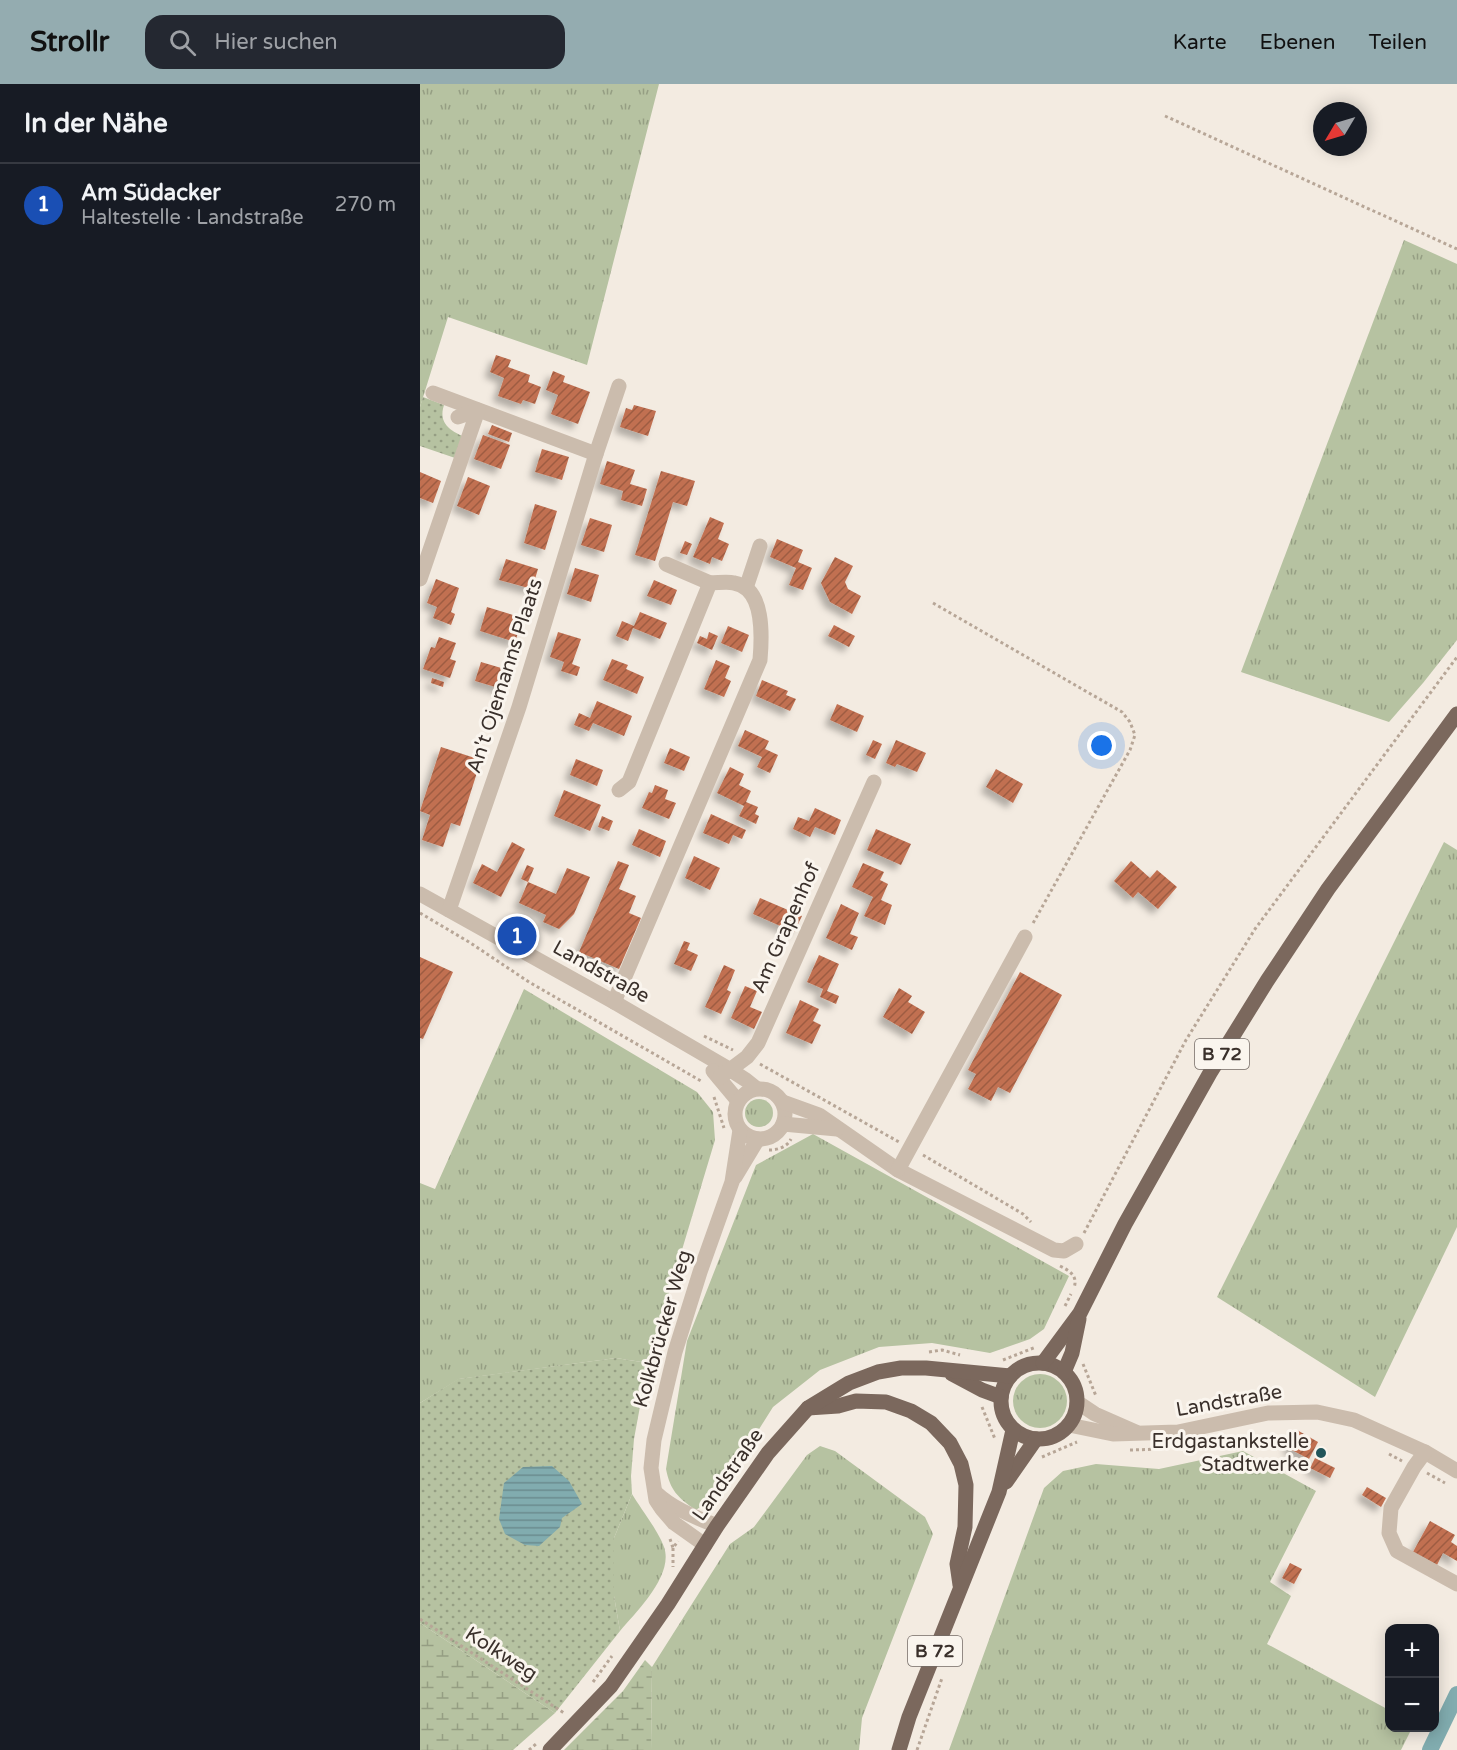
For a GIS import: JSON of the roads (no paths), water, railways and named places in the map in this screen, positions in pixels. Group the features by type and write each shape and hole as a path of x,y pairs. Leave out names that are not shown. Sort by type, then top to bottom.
{"main road":[{"name":"B 72","path":"1043,1363 1080,1313 1109,1252 1142,1193 1210,1073 1267,981 1328,889 1457,714"},
{"name":"B 72","path":"1064,1372 1072,1353 1080,1313"},
{"path":"1043,1363 1053,1365 1064,1372 1076,1391 1075,1415 1069,1425 1060,1433 1048,1438 1036,1439 1013,1430 1001,1409 1001,1397 1010,1376 1019,1368 1043,1363"},
{"name":"Landstraße","path":"543,1747 611,1686 668,1604 717,1526 768,1454 788,1428 808,1408 849,1383 878,1372 901,1368 926,1368 948,1372 1010,1376"},
{"name":"Landstraße","path":"948,1372 1001,1397"},
{"path":"808,1408 838,1406 856,1401 886,1402 911,1411 931,1423 950,1443 961,1464 966,1485 965,1527 957,1564 960,1586"},
{"name":"B 72","path":"900,1750 909,1717 999,1492 1013,1430"},
{"name":"B 72","path":"999,1492 1036,1439"}],"street":[{"name":"An't Ojemanns Plaats","path":"449,910 519,707 619,386"},
{"path":"433,393 596,454"},
{"path":"458,417 478,410"},
{"path":"420,579 478,410"},
{"path":"746,588 760,546"},
{"path":"614,1002 760,660 762,630 755,598 746,588 735,583 710,583 666,564"},
{"path":"619,790 629,782 710,583"},
{"name":"Am Grapenhof","path":"724,1074 747,1057 758,1043 874,782"},
{"name":"Landstraße","path":"420,894 614,1002 698,1053 724,1074 738,1101"},
{"path":"898,1170 1025,937"},
{"name":"Landstraße","path":"724,1074 747,1080 756,1089"},
{"path":"783,1102 785,1109 783,1124 773,1136 758,1139 733,1132 734,1116 742,1095 756,1089 771,1091 783,1102 819,1115 898,1170 1054,1251 1064,1251 1076,1244"},
{"path":"783,1124 839,1130"},
{"name":"Kolkbrücker Weg","path":"732,1182 733,1132"},
{"name":"Kolkbrücker Weg","path":"705,1545 674,1523 656,1500 651,1468 654,1440 675,1352 700,1272 732,1182 758,1139"},
{"name":"Landstraße","path":"1077,1402 1095,1414 1139,1433"},
{"name":"Landstraße","path":"1069,1425 1113,1434 1178,1432 1268,1413 1317,1412 1354,1420 1425,1452 1457,1471"},
{"path":"1425,1452 1391,1508 1389,1533 1397,1551 1457,1584"},
{"path":"654,1491 664,1501 717,1526"}],"water":[{"path":"552,1466 569,1481 582,1504 562,1518 560,1527 539,1546 525,1545 505,1534 499,1519 504,1483 523,1467"}],"waterway":[{"path":"1430,1750 1457,1694"}],"place":[{"name":"Am Südacker","path":"517,936"},
{"name":"Erdgastankstelle Stadtwerke","path":"1321,1453"}]}
